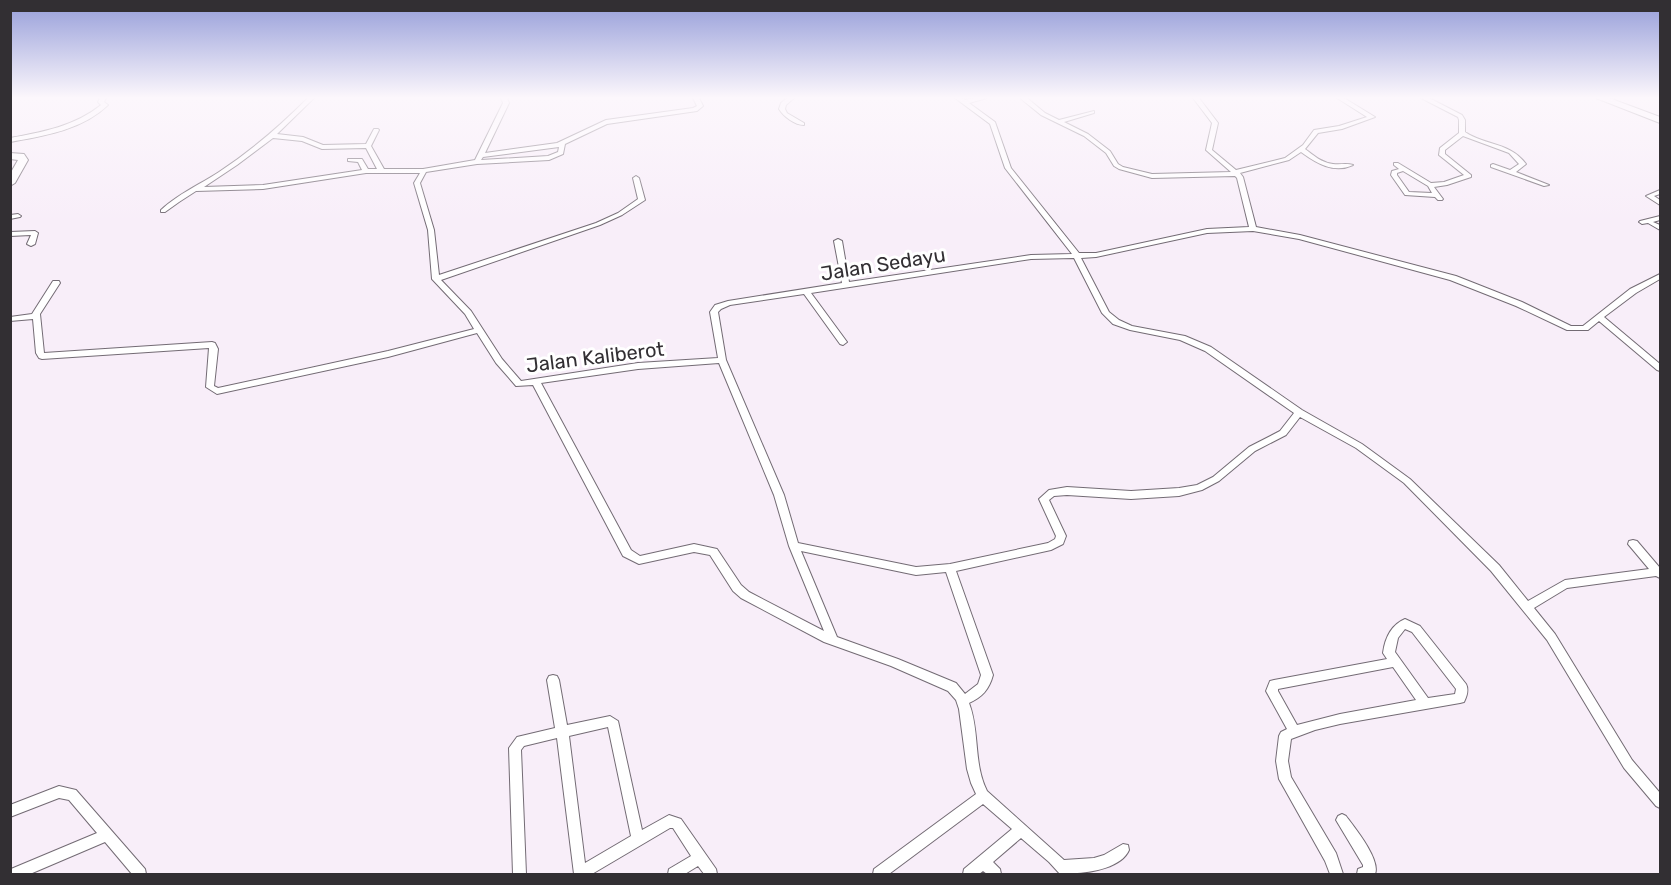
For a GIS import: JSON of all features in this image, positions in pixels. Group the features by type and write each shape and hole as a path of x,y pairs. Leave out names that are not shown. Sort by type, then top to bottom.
{"street":[{"path":"163,211 179,198 269,139"},
{"path":"307,139 322,147 368,146 373,151 376,166 381,170"},
{"path":"368,146 371,139"},
{"path":"478,159 488,139"},
{"path":"196,189 263,187 366,171 424,171 562,143 570,139"},
{"path":"998,139 1008,168 1076,254 1106,313 1116,322 1130,328 1182,338 1208,349 1299,412 1359,446 1407,481 1495,568 1551,637 1628,764 1660,802"},
{"path":"1092,139 1108,152 1118,166 1139,174 1159,176 1237,173 1287,159 1301,149 1309,139"},
{"path":"1211,139 1209,150 1237,173 1253,229"},
{"path":"1430,185 1445,184 1469,176 1442,155 1442,149 1455,139"},
{"path":"1476,139 1516,154 1523,164 1510,173"},
{"path":"478,159 549,158 561,153 562,143"},
{"path":"1301,149 1325,166 1350,165"},
{"path":"10,156 21,156 23,160 10,183"},
{"path":"350,160 360,160 366,171"},
{"path":"1393,174 1407,194 1439,197 1430,185 1417,175 1396,164"},
{"path":"1493,166 1546,185"},
{"path":"1393,174 1404,169"},
{"path":"424,171 417,185 430,230 436,279 598,224 620,214 642,200 636,178"},
{"path":"1393,174 1417,175"},
{"path":"1516,184 1520,177"},
{"path":"1660,192 1649,196 1660,203"},
{"path":"1638,213 1660,228"},
{"path":"1642,222 1651,222 1660,218"},
{"name":"Jalan Sedayu","path":"833,641 794,546 779,495 722,360 714,312 718,306 1031,257 1096,255 1207,231 1253,229 1300,237 1453,278 1519,304 1570,328 1585,328 1633,291 1660,276"},
{"path":"10,234 35,233 31,244"},
{"path":"838,241 846,286"},
{"name":"Jalan Kaliberot","path":"436,279 480,330 499,361 519,384 638,366 722,360"},
{"path":"35,316 56,283"},
{"path":"807,292 843,342"},
{"path":"35,316 38,318 42,356 212,345 214,349 210,387 213,391 388,354 480,330"},
{"path":"10,319 35,316"},
{"path":"1599,316 1660,368"},
{"path":"536,382 627,553 639,560 694,548 713,552 740,592 833,641 937,679 952,687 959,692 963,701 970,737 973,776 984,796 1064,870 1104,863 1123,850"},
{"path":"794,546 916,572 950,568 1056,543 1061,536 1044,499 1052,494 1067,491 1150,494 1179,492 1208,484 1252,449 1283,433 1299,412"},
{"path":"1633,544 1659,573"},
{"path":"950,568 987,675 986,683 980,692 963,701"},
{"path":"1527,608 1565,584 1659,573"},
{"path":"1336,874 1331,858 1285,779 1282,761 1285,736 1294,730 1460,698 1462,688 1416,629 1408,624 1398,628 1389,647 1389,653 1425,704"},
{"path":"1294,730 1272,691 1274,686 1395,662"},
{"path":"554,680 580,874 669,821 677,823 711,874"},
{"path":"519,874 515,748 522,741 610,721 614,725 638,840"},
{"path":"10,811 59,792 72,794 140,874"},
{"path":"879,874 984,796"},
{"path":"1342,820 1369,863 1370,870 1363,874"},
{"path":"969,874 1022,830"},
{"path":"16,874 106,835"},
{"path":"674,874 700,858"},
{"path":"984,862 995,874"}]}
